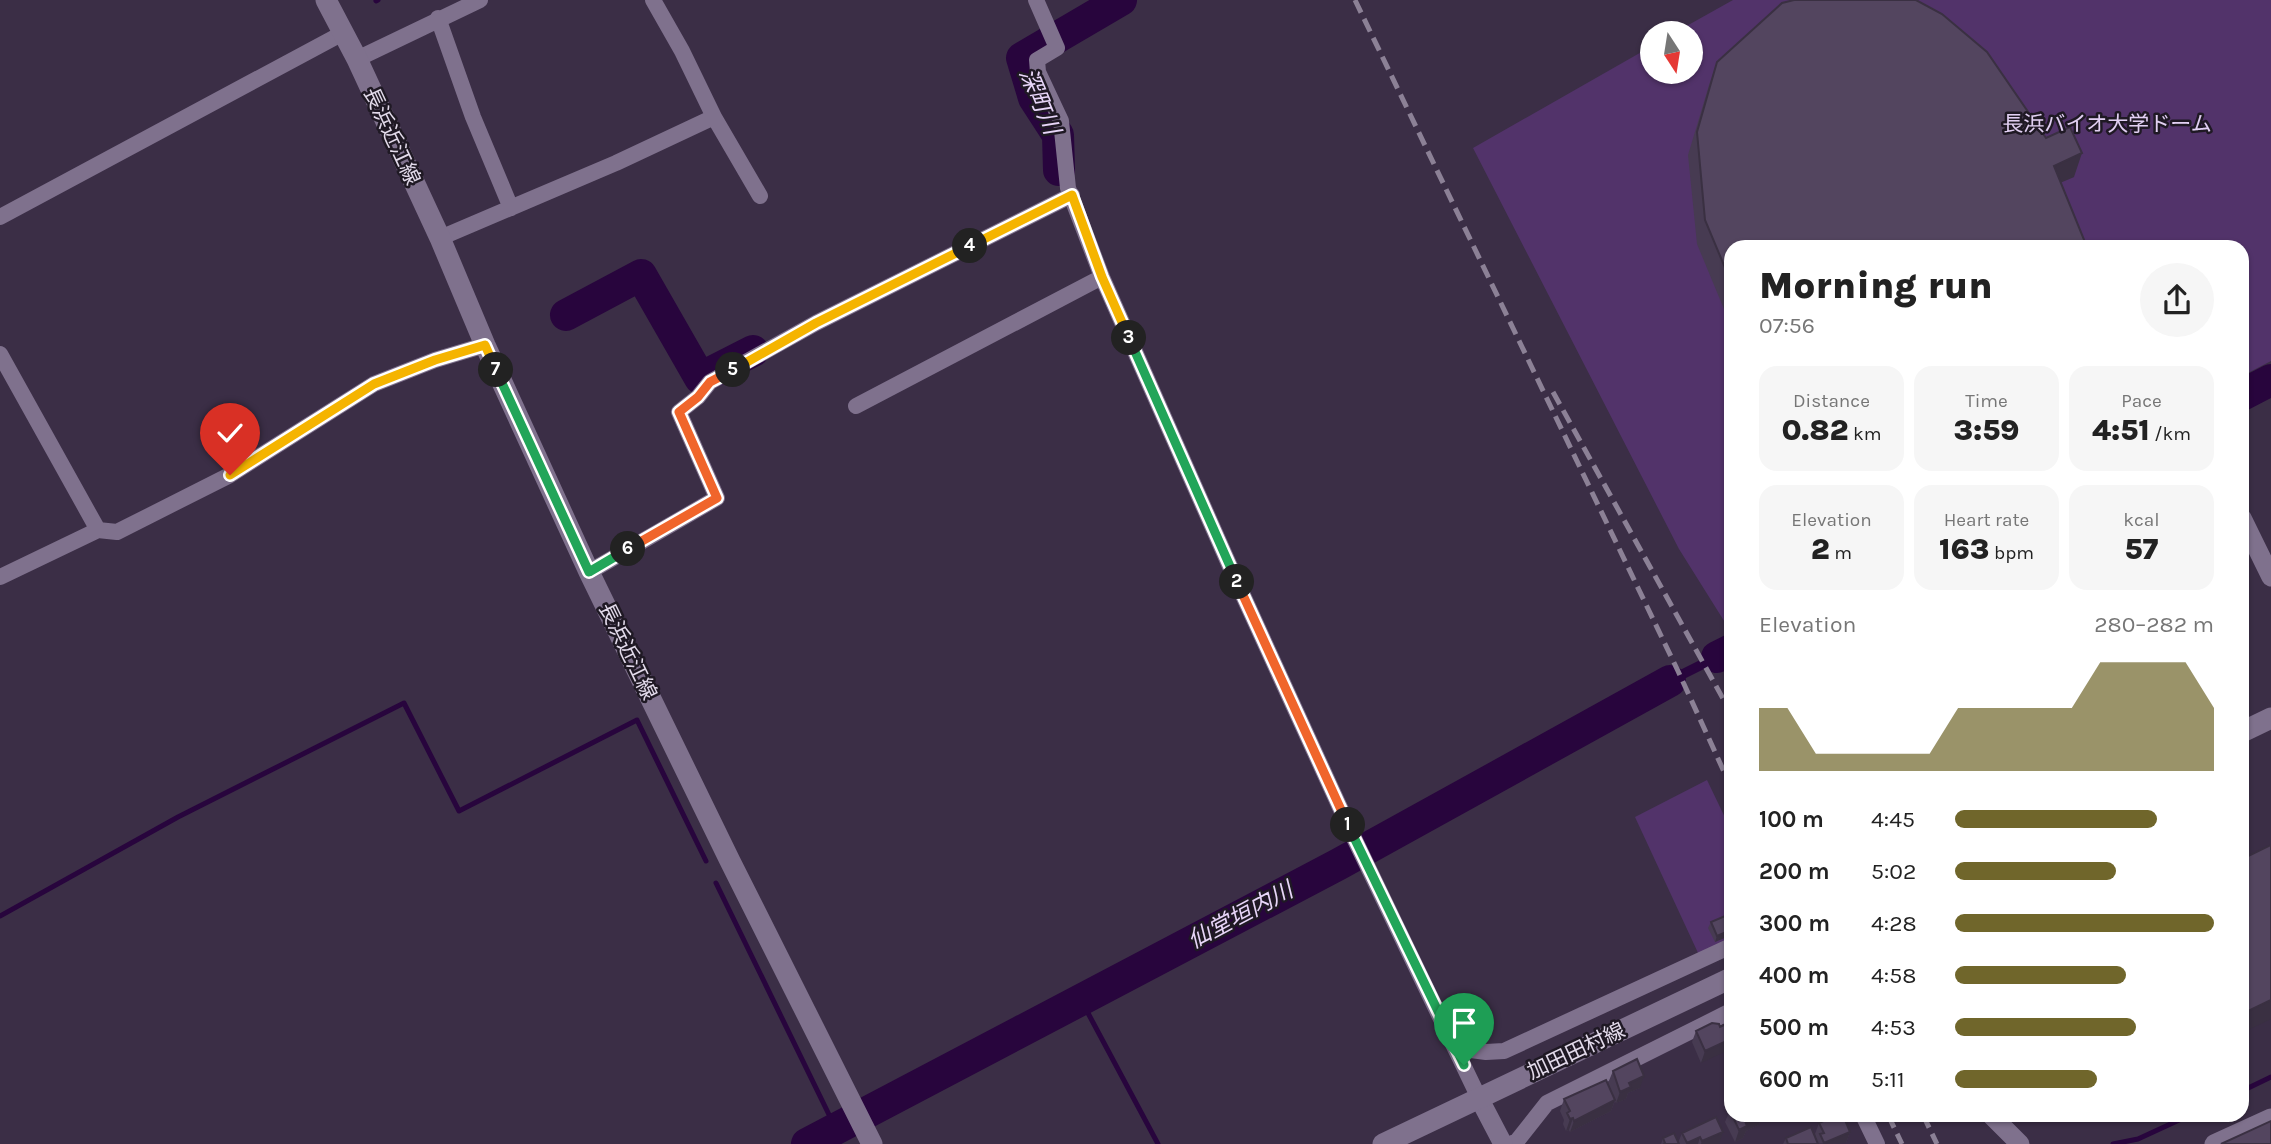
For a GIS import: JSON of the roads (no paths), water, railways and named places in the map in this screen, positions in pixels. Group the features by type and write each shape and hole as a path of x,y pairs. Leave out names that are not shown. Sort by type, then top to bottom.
{"main road":[{"name":"長浜近江線","path":"326,0 357,59 440,238 485,345 589,572 869,1138"},
{"path":"2249,729 2271,718"},
{"name":"加田田村線","path":"1383,1144 1724,981"}],"street":[{"path":"357,59 480,0"},
{"path":"653,0 682,51 713,117 760,196"},
{"path":"1036,0 1057,48 1037,61 1038,72 1061,121 1068,188 1102,277 1241,592 1355,840 1503,1144"},
{"path":"438,18 473,117 511,208"},
{"path":"0,217 342,33"},
{"path":"440,238 616,163 713,117"},
{"path":"589,572 717,498 679,412 698,397 710,382 816,323 1072,195"},
{"path":"856,406 1102,277"},
{"path":"0,578 98,530 117,531 230,475 374,384 435,360 485,345"},
{"path":"0,354 98,530"},
{"path":"2249,531 2271,577"},
{"path":"1456,1048 1486,1052 1504,1051 1724,949"},
{"path":"1511,1144 1517,1141 1546,1103 1724,1014"},
{"path":"2214,1144 2271,1118"},
{"path":"1866,1122 1877,1144"},
{"path":"1998,1122 2020,1144"}],"waterway":[{"name":"深町川","path":"1059,170 1058,135 1034,98 1022,58 1121,0"},
{"name":"深町川","path":"566,315 641,275 700,378 753,351"},
{"name":"仙堂垣内川","path":"2249,391 2271,380"},
{"name":"仙堂垣内川","path":"1717,657 1724,654"},
{"name":"仙堂垣内川","path":"807,1144 1339,864 1670,681"},
{"path":"0,916 178,817 404,703 459,811 637,720 706,861"},
{"path":"716,883 836,1129"},
{"path":"1081,1000 1158,1144"},
{"path":"2249,1088 2271,1077"},
{"path":"2113,1144 2138,1139 2175,1122"}],"railway":[{"path":"1355,0 1724,772"},
{"path":"1553,392 1724,700"},
{"path":"1891,1122 1902,1144"},
{"path":"1926,1122 1937,1144"}],"park label":[{"name":"長浜バイオ大学ドーム","path":"2107,124"}]}
